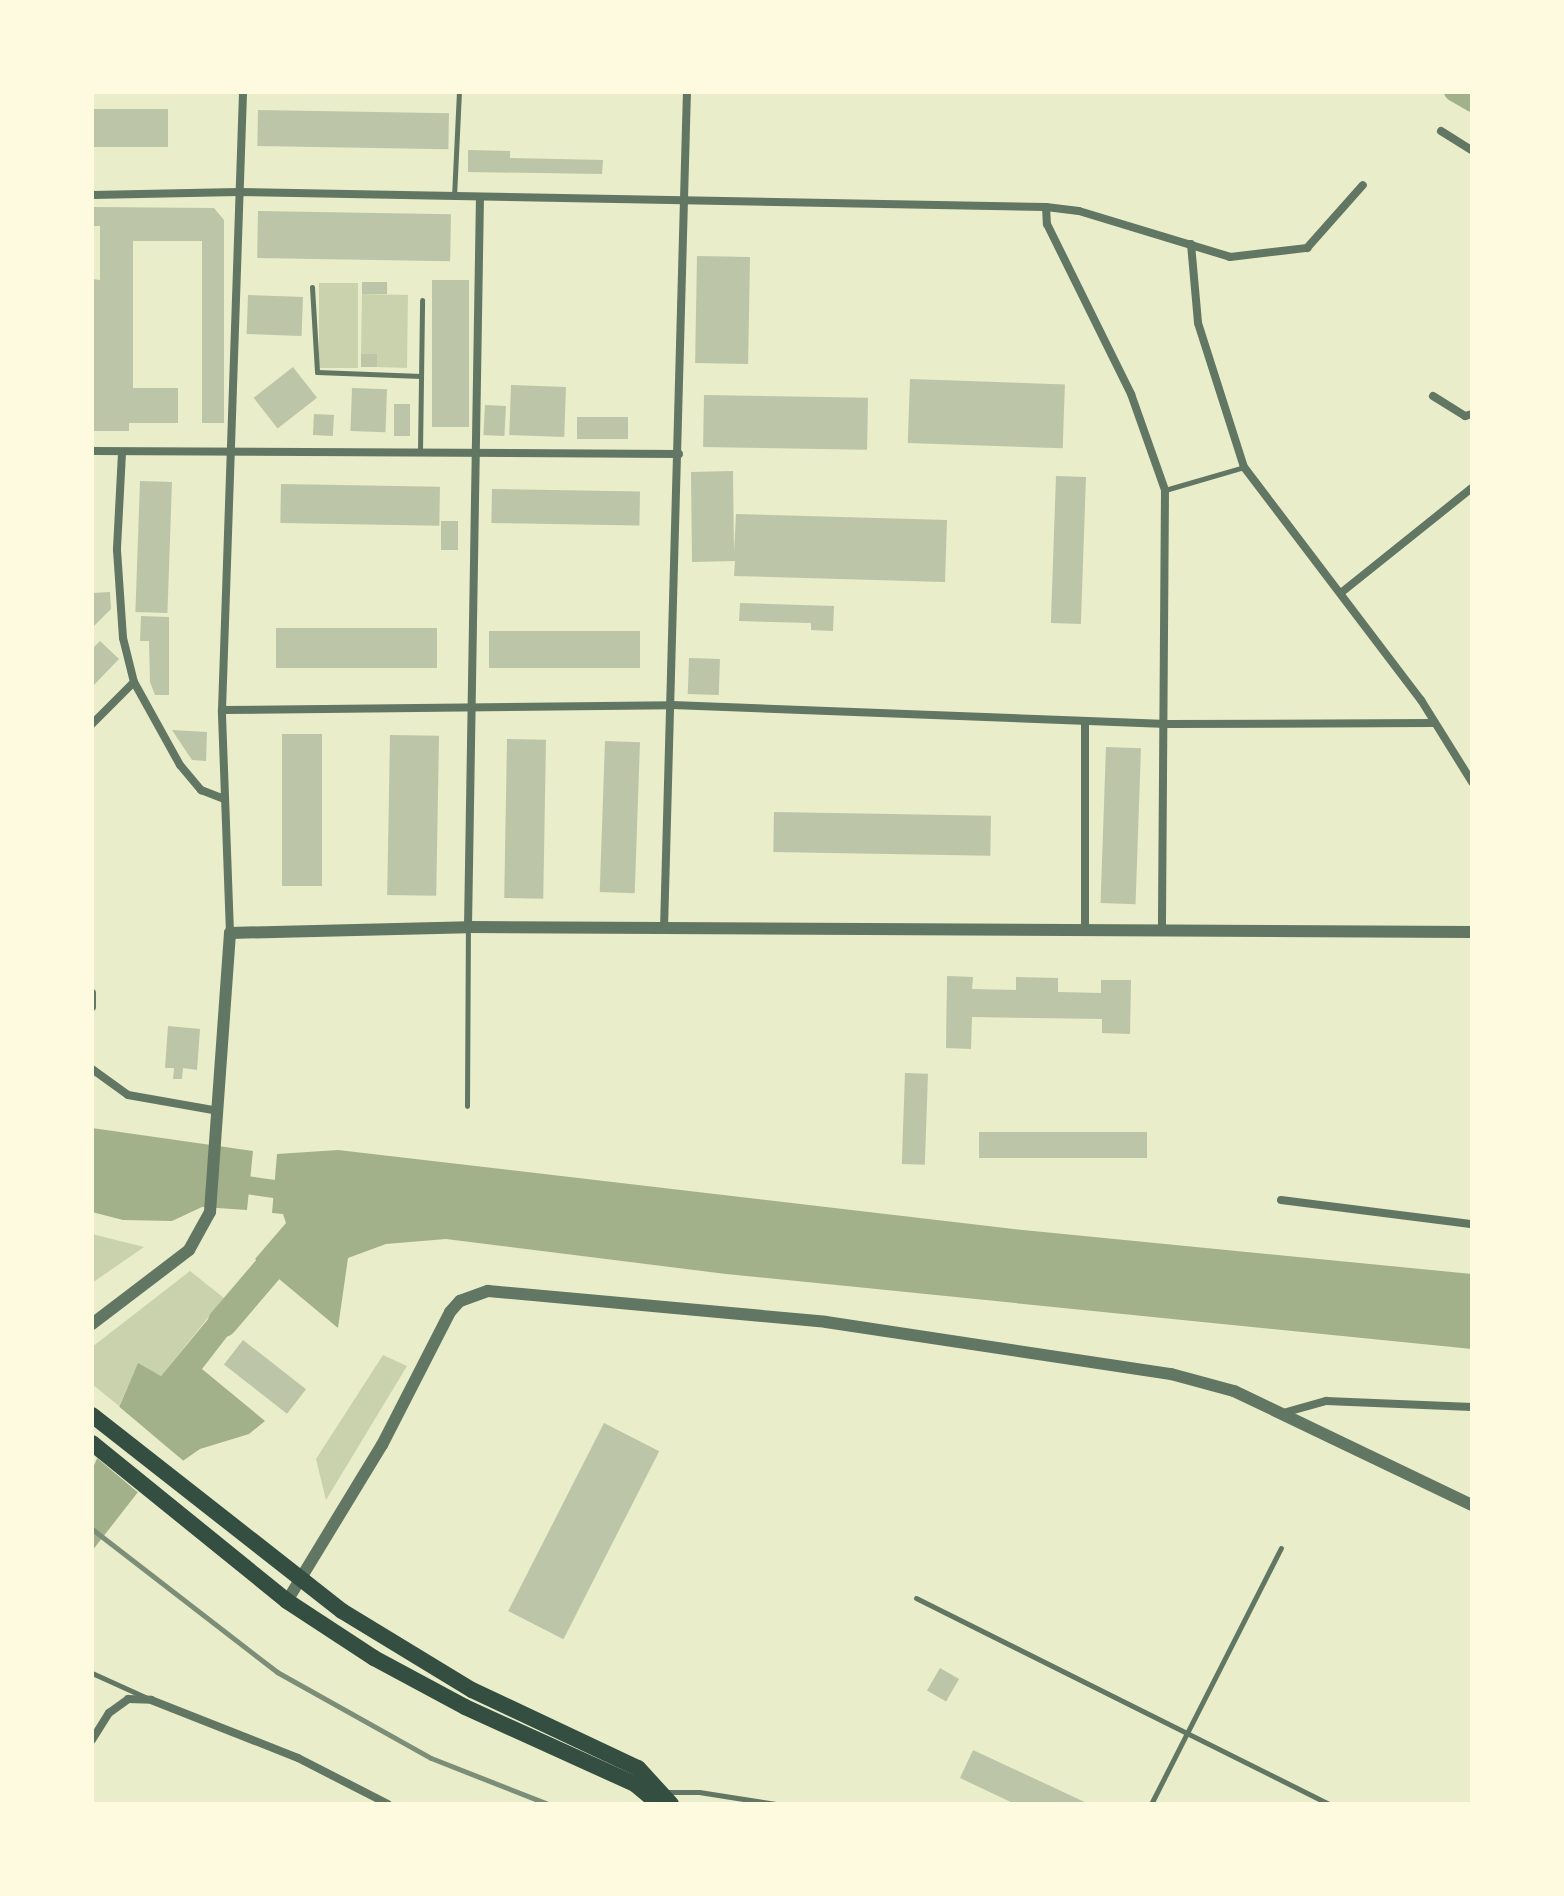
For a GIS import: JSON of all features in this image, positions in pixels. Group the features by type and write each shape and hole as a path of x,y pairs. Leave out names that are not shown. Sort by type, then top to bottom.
{"main road":[{"path":"92,1415 300,1582 428,1666 638,1768 660,1798"},
{"path":"92,1443 287,1601 418,1684 660,1798"}],"street":[{"path":"92,1324 189,1250 210,1212 220,1111 230,933 222,710 243,92"},
{"path":"664,929 687,92"},
{"path":"1441,131 1472,150"},
{"path":"92,195 238,192 1046,207 1079,211 1230,257 1307,248 1363,185"},
{"path":"468,927 480,197"},
{"path":"1046,207 1047,224 1131,394 1165,490 1167,724 1162,931"},
{"path":"1191,244 1198,323 1244,467 1342,592 1472,782"},
{"path":"1433,396 1465,416 1472,414"},
{"path":"92,451 679,454"},
{"path":"122,453 117,550 123,638 134,682 180,765 201,790 224,799"},
{"path":"1342,592 1472,488"},
{"path":"92,724 134,682"},
{"path":"222,710 672,705 1167,724 1433,723"},
{"path":"1085,721 1085,931"},
{"path":"230,933 468,927 1472,932"},
{"path":"92,993 92,1007"},
{"path":"92,1069 128,1095 220,1111"},
{"path":"1281,1200 1472,1224"},
{"path":"287,1601 382,1445 450,1312 474,1293 503,1291 873,1329 1171,1374 1234,1391 1472,1505"},
{"path":"1282,1413 1326,1401 1472,1407"},
{"path":"92,1740 109,1713 128,1699 151,1700 298,1758 388,1804"}],"lane":[{"path":"454,197 459,92"},
{"path":"312,287 317,372 421,376"},
{"path":"420,451 422,300"},
{"path":"1165,490 1244,467"},
{"path":"467,1106 468,927"},
{"path":"1151,1804 1281,1548"},
{"path":"916,1598 1329,1804"},
{"path":"92,1673 151,1700"},
{"path":"660,1798 699,1792 776,1804"}],"shaded area":[{"path":"319,283 358,283 358,368 319,368"},
{"path":"362,294 408,295 407,368 377,367 377,354 361,354"},
{"path":"92,1128 253,1151 247,1210 202,1207 172,1221 123,1220 92,1212"},
{"path":"338,1150 1023,1230 1472,1274 1472,1349 726,1274 446,1239 386,1244 348,1258 338,1328 255,1259 286,1223 283,1214 272,1213 277,1154"},
{"path":"92,1234 144,1247 92,1283"},
{"path":"190,1271 224,1298 161,1376 138,1364 119,1406 92,1384 92,1347"},
{"path":"238,1283 257,1298 202,1369 265,1421 249,1434 200,1449 138,1492 92,1551 92,1470 138,1363 161,1376"},
{"path":"383,1355 407,1366 326,1500 316,1459"}],"pier":[{"path":"116,1404 186,1463 141,1495 97,1458"}],"building":[{"path":"92,109 168,109 168,147 92,147"},
{"path":"258,110 449,113 448,149 257,146"},
{"path":"468,150 510,151 510,158 603,160 602,174 468,172"},
{"path":"92,207 214,208 224,220 224,423 202,423 202,241 133,241 133,388 178,388 178,423 129,423 129,431 92,431 92,279 100,280 100,226 92,226"},
{"path":"258,211 451,214 450,261 257,258"},
{"path":"697,256 750,257 748,364 695,363"},
{"path":"432,280 469,280 469,427 432,427"},
{"path":"362,282 387,282 387,294 362,294"},
{"path":"248,295 303,297 302,336 247,334"},
{"path":"361,354 377,354 377,367 361,367"},
{"path":"293,367 317,398 278,429 254,398"},
{"path":"910,379 1065,384 1063,448 908,443"},
{"path":"511,385 566,387 564,437 509,435"},
{"path":"352,388 387,389 385,432 350,431"},
{"path":"704,395 868,398 867,450 703,447"},
{"path":"394,404 410,404 410,436 394,436"},
{"path":"485,405 506,406 504,436 483,435"},
{"path":"314,414 334,415 333,436 313,435"},
{"path":"577,417 628,417 628,439 577,439"},
{"path":"733,471 734,553 736,514 947,520 945,582 734,576 735,561 692,562 691,472"},
{"path":"1056,476 1086,477 1081,624 1051,623"},
{"path":"140,481 172,482 167,613 135,612"},
{"path":"281,484 440,487 439,526 280,523"},
{"path":"492,489 640,492 639,526 491,523"},
{"path":"441,521 458,521 458,550 441,550"},
{"path":"110,592 111,609 92,628 92,593"},
{"path":"740,603 834,606 833,631 811,630 811,623 739,621"},
{"path":"141,616 169,617 169,695 155,695 150,682 149,641 140,641"},
{"path":"276,628 437,628 437,668 276,668"},
{"path":"489,631 640,631 640,668 489,668"},
{"path":"100,641 119,659 92,687 92,649"},
{"path":"689,658 720,659 719,695 688,694"},
{"path":"172,730 207,732 206,761 192,760"},
{"path":"282,734 322,734 322,886 282,886"},
{"path":"390,735 439,736 436,896 387,895"},
{"path":"507,739 546,740 543,899 504,898"},
{"path":"605,741 640,742 635,893 600,892"},
{"path":"1106,747 1141,748 1136,904 1101,903"},
{"path":"774,812 991,816 990,856 773,852"},
{"path":"947,976 973,977 972,989 1016,990 1016,977 1058,978 1058,992 1101,993 1101,980 1131,980 1130,1034 1102,1033 1102,1019 972,1017 971,1049 946,1048"},
{"path":"168,1026 200,1029 197,1070 183,1068 182,1079 173,1079 174,1068 165,1068"},
{"path":"905,1073 928,1074 925,1165 902,1164"},
{"path":"979,1132 1147,1132 1147,1158 979,1158"},
{"path":"243,1340 306,1389 287,1414 224,1364"},
{"path":"604,1423 659,1451 563,1639 508,1611"},
{"path":"940,1668 959,1679 946,1702 927,1691"},
{"path":"973,1750 1089,1804 1015,1804 960,1778"}],"waterway":[{"path":"1453,92 1472,103"},
{"path":"226,1182 295,1192"},
{"path":"223,1322 293,1240"}],"railway":[{"path":"92,1529 277,1672 431,1758 548,1804"}]}
